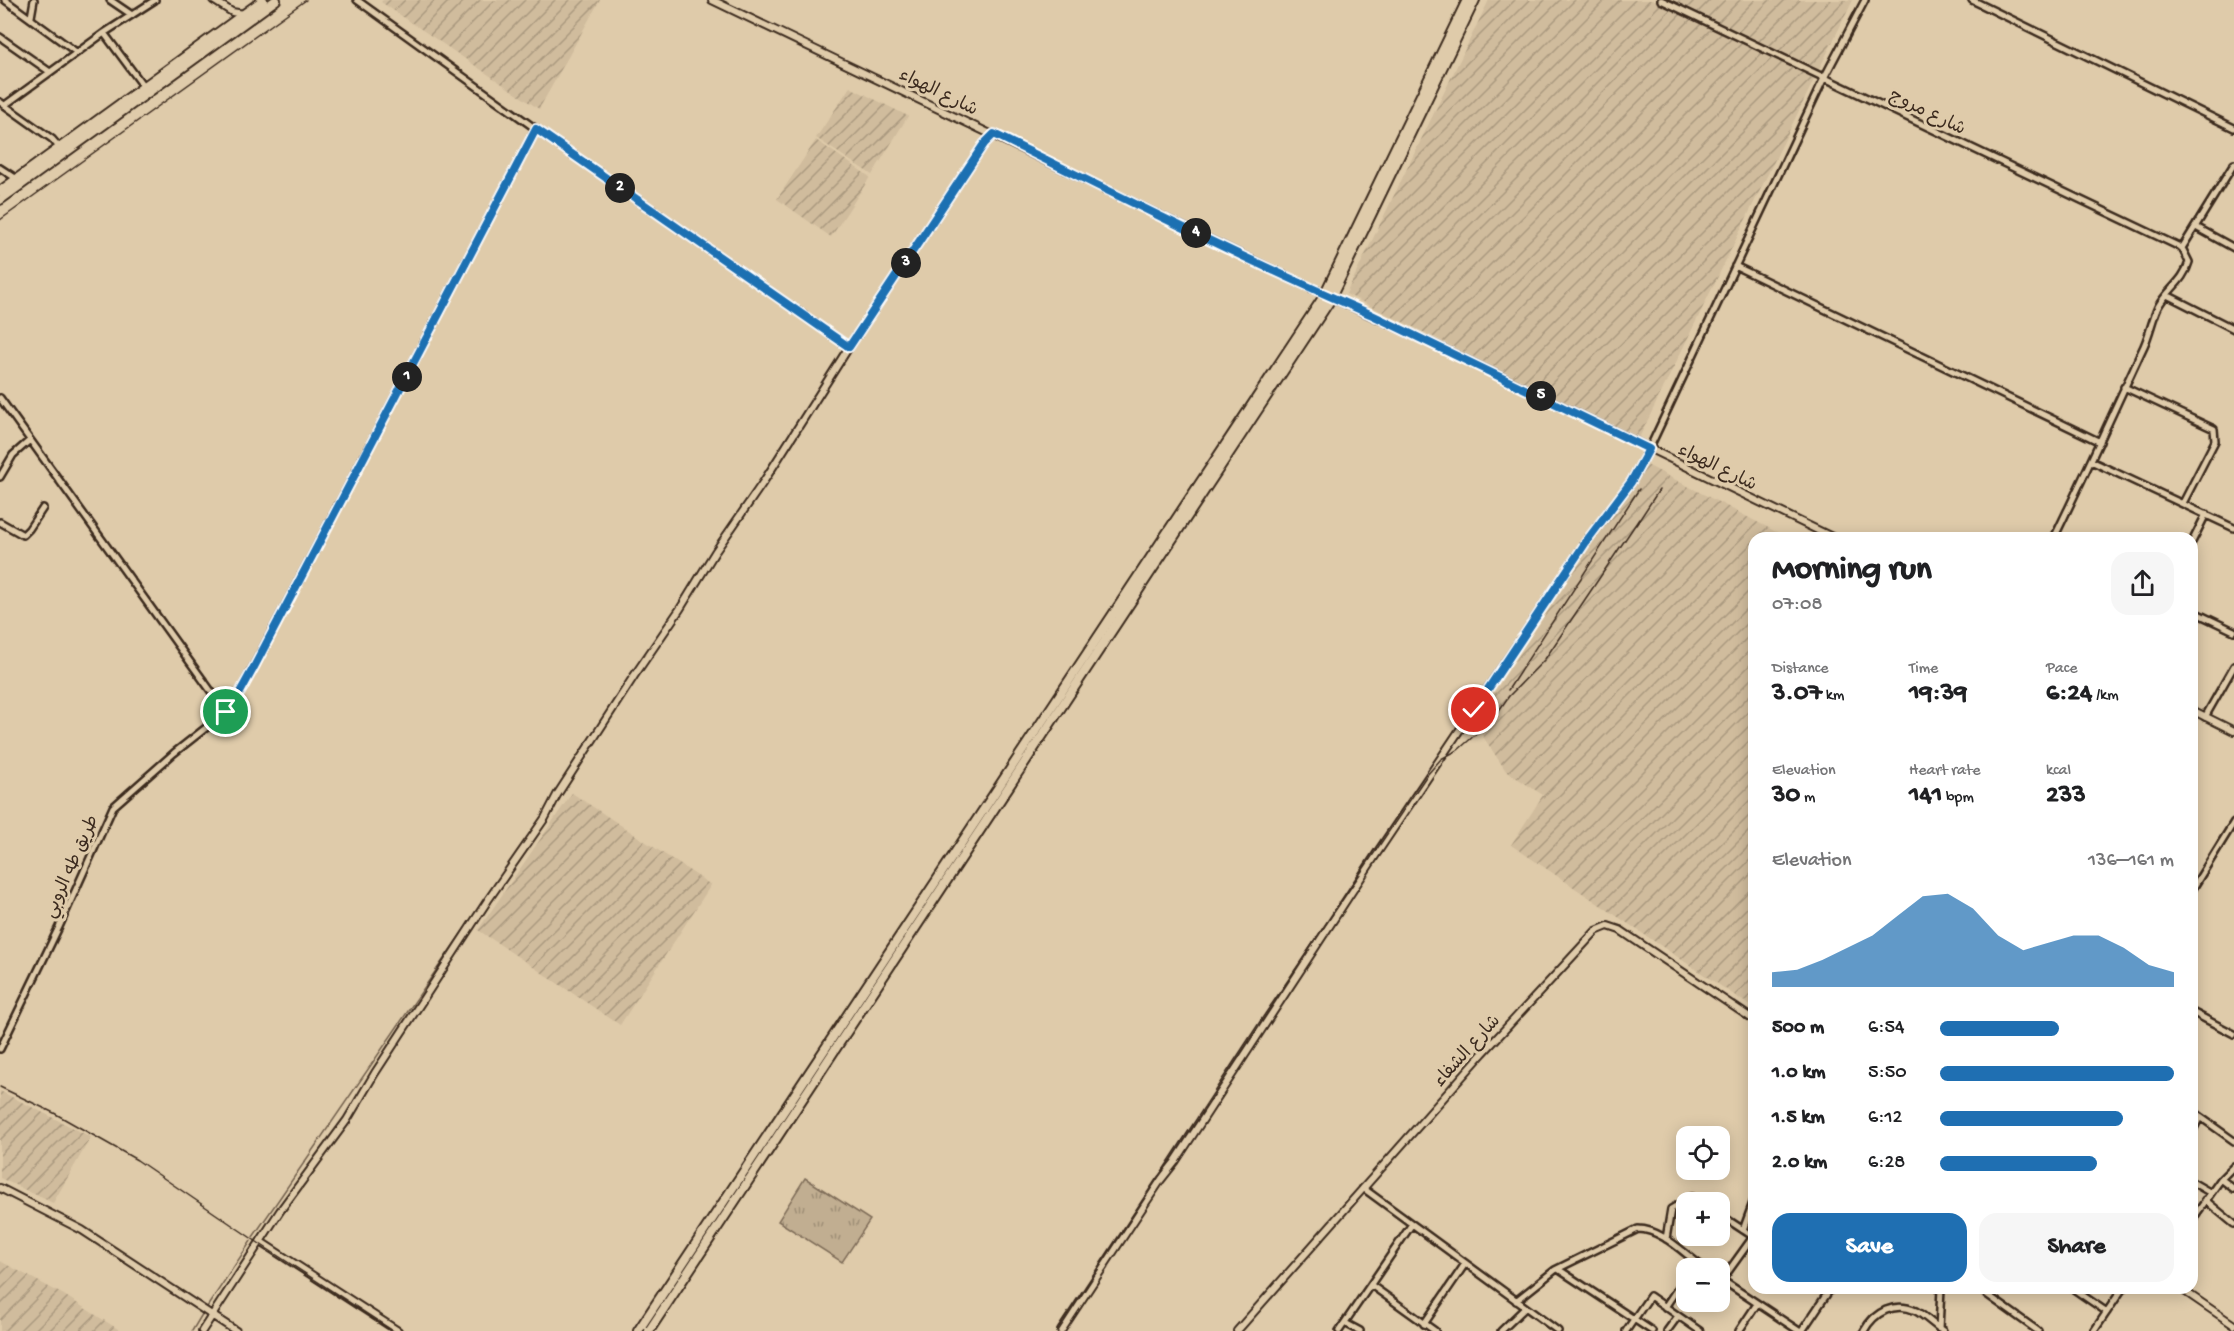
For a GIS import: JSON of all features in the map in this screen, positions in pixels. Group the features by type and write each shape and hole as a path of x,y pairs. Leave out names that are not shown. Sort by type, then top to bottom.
{"main road":[{"path":"0,200 203,48 263,0"},
{"path":"0,191 144,87 276,0"},
{"path":"1434,77 1467,0"},
{"path":"649,1331 1328,296 1434,77 1475,0"},
{"path":"638,1331 1328,296"},
{"path":"687,1257 695,1262"}],"street":[{"path":"5,0 76,52"},
{"path":"31,17 34,0"},
{"path":"110,0 132,15"},
{"path":"60,148 52,139 2,104 155,0"},
{"path":"213,0 233,13 244,14"},
{"path":"357,0 536,129 849,347"},
{"name":"شارع الهواء","path":"712,0 1328,296 1650,447 1822,532"},
{"name":"شارع مروج","path":"1661,0 2182,248"},
{"path":"1061,1331 1571,564 1631,482 1650,447 1824,78 1865,0"},
{"path":"1972,0 2234,128"},
{"path":"105,33 144,87"},
{"path":"0,37 50,72"},
{"name":"طريق طه الروبي","path":"0,1049 59,927 113,807 174,753 226,712 238,696 536,129"},
{"path":"202,1331 207,1312 261,1242 305,1175 347,1120 488,900 545,819 557,795 764,481 849,347 984,144 994,134"},
{"path":"2057,532 2145,343 2160,304 2188,268 2189,262 2182,248 2233,167"},
{"path":"0,168 17,179"},
{"path":"2196,227 2234,248"},
{"path":"1735,266 2100,442"},
{"path":"2167,295 2234,329"},
{"path":"2124,387 2214,429 2215,441 2183,503"},
{"path":"0,398 226,712"},
{"path":"0,477 13,455 30,440"},
{"path":"2091,461 2234,528"},
{"path":"0,522 23,535 43,508"},
{"path":"2197,532 2206,514"},
{"path":"2198,614 2234,631"},
{"path":"2205,717 2234,666"},
{"path":"2198,713 2234,731"},
{"path":"2198,880 2234,822"},
{"name":"شارع الشفاء","path":"1237,1331 1596,931 1608,926 1620,930 1748,1016"},
{"path":"2198,1015 2234,1034"},
{"path":"2198,1121 2200,1117 2234,1141"},
{"path":"2198,1211 2221,1179 2234,1166"},
{"path":"2221,1179 2234,1189"},
{"path":"2198,1185 2211,1193"},
{"path":"0,1188 82,1230 236,1331"},
{"path":"1363,1188 1558,1331"},
{"path":"2205,1200 2234,1224"},
{"path":"1666,1239 1671,1209 1676,1206"},
{"path":"1743,1230 1748,1216"},
{"path":"1730,1221 1748,1234"},
{"path":"1339,1331 1412,1224"},
{"path":"1516,1301 1557,1269 1638,1228 1649,1230 1666,1239 1690,1258"},
{"path":"261,1242 398,1331"},
{"path":"1730,1267 1748,1244"},
{"path":"1424,1324 1465,1264"},
{"path":"1557,1269 1652,1331"},
{"path":"1371,1285 1435,1331"},
{"path":"1730,1285 1800,1331 1826,1294"},
{"path":"1665,1307 1676,1291"},
{"path":"1941,1294 1941,1330"},
{"path":"1986,1294 2038,1331"},
{"path":"2081,1294 2107,1312"},
{"path":"2094,1331 2119,1294"},
{"path":"2189,1294 2234,1325"},
{"path":"1626,1331 1650,1296 1700,1331"},
{"path":"1739,1331 1757,1304"},
{"path":"1501,1331 1525,1308"},
{"path":"1864,1331 1872,1318 1880,1312 1895,1308 1916,1311 1941,1330"},
{"path":"1667,1331 1678,1316"},
{"path":"1345,1323 1360,1331"}],"shaded area":[{"path":"383,0 600,0 539,109 381,2"},
{"path":"1489,0 1853,0 1639,438 1346,294"},
{"path":"850,87 908,116 872,175 816,138"},
{"path":"816,140 870,177 831,237 777,199"},
{"path":"1645,464 1776,532 1748,532 1748,1004 1511,845 1543,795 1506,771 1474,723"},
{"path":"572,793 711,885 620,1025 478,930"},
{"path":"0,1091 91,1137 53,1203 0,1178"},
{"path":"0,1261 64,1295 121,1331 0,1331"}],"green space":[{"path":"805,1178 870,1220 842,1262 778,1221"}],"waterway":[{"path":"253,1237 546,810"},
{"path":"207,1307 251,1241"},
{"path":"192,1331 204,1311"}],"railway":[{"path":"0,220 306,0"},
{"path":"1508,690 1639,489"},
{"path":"1636,525 1659,490"},
{"path":"1058,1331 1263,1017 1427,775 1441,759 1458,750 1493,719 1509,696 1545,659 1639,519"},
{"path":"0,1087 54,1113 137,1160 393,1331"}],"route":[{"path":"226,712 254,667 536,129 849,347 984,144 994,134 1183,227 1444,349 1649,449 1631,482 1588,539 1474,710"}]}
